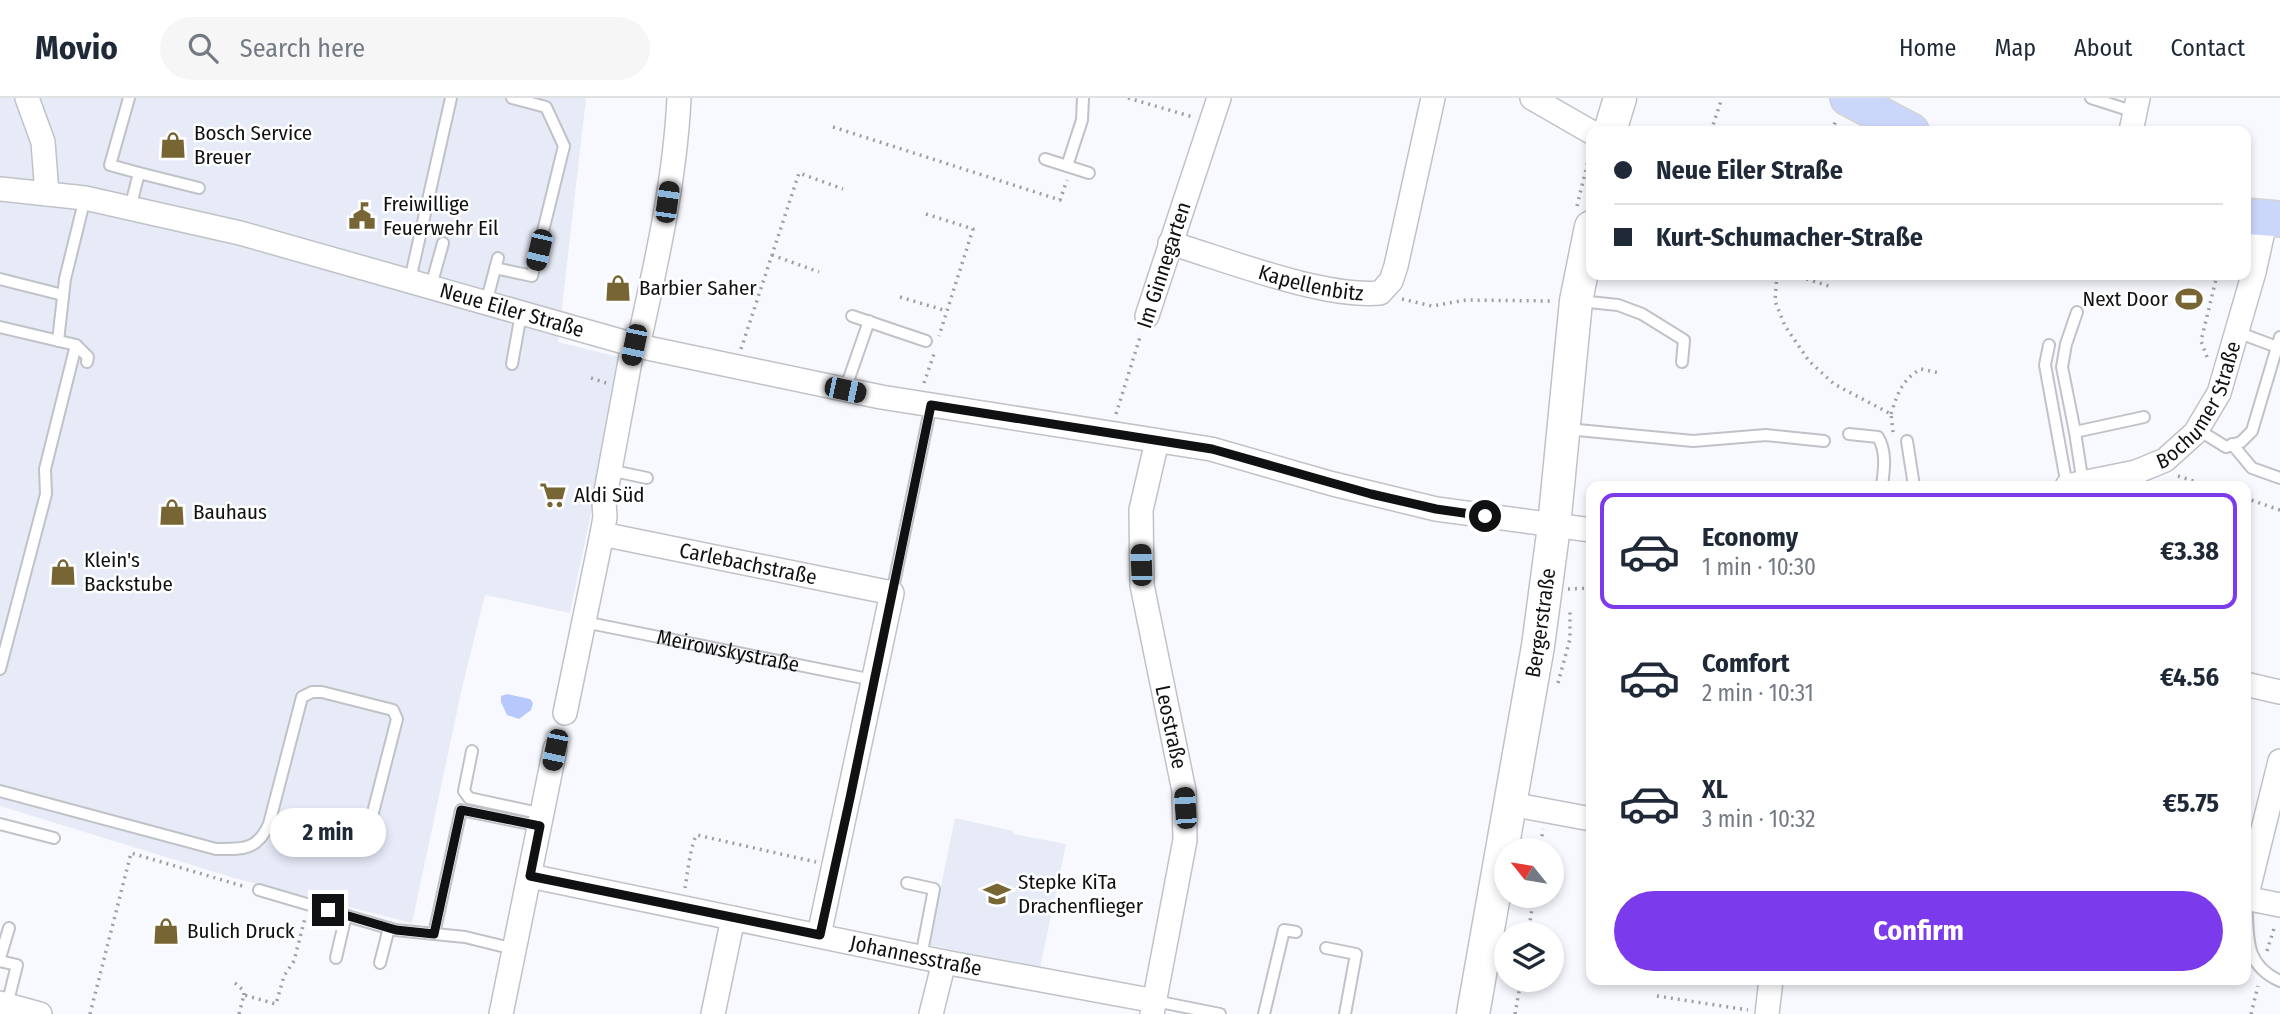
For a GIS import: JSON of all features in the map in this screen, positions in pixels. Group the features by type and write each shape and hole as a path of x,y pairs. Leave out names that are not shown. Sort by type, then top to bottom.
{"main road":[{"path":"1862,111 1899,126"}],"street":[{"path":"565,713 602,534 609,470 664,226 679,98"},
{"name":"Im Ginnegarten","path":"1147,316 1219,98"},
{"name":"Kapellenbitz","path":"1170,243 1324,288 1363,295 1380,293 1391,281 1396,266 1433,98"},
{"path":"1532,98 1586,129"},
{"path":"1612,126 1620,98"},
{"path":"32,100 43,142 47,194"},
{"name":"Neue Eiler Straße","path":"0,189 85,198 240,233 636,346 845,390 1212,449 1333,484 1436,509 1554,526"},
{"name":"Bochumer Straße","path":"2251,263 2264,218"},
{"name":"Bergerstraße","path":"1473,1014 1538,646 1554,526 1576,301 1586,252"},
{"name":"Bochumer Straße","path":"2095,481 2136,472 2165,460 2197,429 2219,393 2237,332 2245,284"},
{"name":"Leostraße","path":"1154,1008 1186,824 1184,791 1142,586 1141,510 1157,440"},
{"path":"1554,526 1586,529"},
{"name":"Carlebachstraße","path":"602,534 892,593"},
{"path":"820,935 892,593"},
{"path":"2251,685 2280,692"},
{"path":"501,1014 555,750"},
{"path":"2251,883 2274,813 2280,761"},
{"path":"1511,804 1586,818"},
{"name":"Johannesstraße","path":"530,876 820,935 1154,1008"},
{"path":"2251,899 2280,905"},
{"path":"713,1014 733,918"},
{"path":"931,1014 944,962"},
{"path":"1767,1014 1770,985"},
{"path":"4,1004 40,1014"}],"lane":[{"path":"129,98 110,165 199,188"},
{"path":"421,283 451,98"},
{"path":"486,303 497,263 533,276 564,146 546,107 512,98"},
{"path":"1069,167 1082,120 1083,98"},
{"path":"2091,98 2135,114"},
{"path":"1045,159 1089,173"},
{"path":"130,208 139,173"},
{"path":"58,341 63,295 85,198"},
{"path":"421,283 443,243"},
{"path":"0,279 63,295"},
{"path":"1576,301 1618,305 1642,314 1684,340 1682,362"},
{"path":"2072,481 2076,432 2062,367 2066,344 2077,312"},
{"path":"512,364 521,314"},
{"path":"852,316 926,341"},
{"path":"845,390 869,321"},
{"path":"0,327 76,345 88,357 87,362"},
{"path":"2197,429 2226,447 2241,442 2252,431 2279,342 2237,332"},
{"path":"0,669 46,494 45,469 76,345"},
{"path":"2049,345 2045,365 2071,481"},
{"path":"892,593 925,404"},
{"path":"2076,432 2144,417"},
{"path":"1564,429 1693,441 1766,435 1824,441"},
{"path":"1849,434 1878,438 1883,445 1885,466 1883,481"},
{"path":"1907,441 1913,481"},
{"path":"2232,444 2252,468 2280,478"},
{"path":"45,469 55,461"},
{"path":"609,470 647,478"},
{"name":"Meirowskystraße","path":"584,622 873,680"},
{"path":"0,791 216,849 243,849 264,837 302,697 312,692 322,692 393,710 397,719 364,839 356,845 269,824"},
{"path":"472,751 464,791 469,798 541,820"},
{"path":"434,934 461,810 541,820"},
{"path":"0,824 54,838"},
{"path":"907,883 934,888 921,957"},
{"path":"259,890 389,928 465,937 514,949"},
{"path":"336,958 346,915"},
{"path":"4,1004 17,965 0,960 9,928"},
{"path":"380,964 389,928"},
{"path":"1264,1014 1284,930 1296,932"},
{"path":"1326,948 1356,954 1345,1014"},
{"path":"2251,952 2262,972 2280,981"},
{"name":"Johannesstraße","path":"1154,1008 1220,1014"}],"path":[{"path":"1128,98 1212,122"},
{"path":"1713,126 1722,98"},
{"path":"833,127 1060,200 1069,167"},
{"path":"735,367 799,173 844,189"},
{"path":"925,404 947,311 973,229 926,214"},
{"path":"772,255 819,272"},
{"path":"1777,280 1775,301 1784,326 1808,361 1833,384 1891,414"},
{"path":"1809,280 1829,286"},
{"path":"2216,280 2201,341 2219,393"},
{"path":"1380,293 1432,306 1466,300 1576,301"},
{"path":"900,297 947,311"},
{"name":"Im Ginnegarten","path":"1110,433 1147,316"},
{"path":"1893,433 1891,414 1896,395 1908,376 1921,369 1940,373"},
{"path":"2165,460 2170,474 2193,481"},
{"path":"2251,500 2280,510"},
{"path":"681,907 690,866 692,841 697,835 835,866"},
{"path":"90,1014 131,853 259,890"},
{"path":"244,995 276,1004 284,976 294,961 309,905"},
{"path":"235,983 244,991 239,1014"},
{"path":"1515,1014 1519,992"},
{"path":"1657,996 1767,1014"}],"shaded area":[{"path":"0,98 586,98 558,342 622,358 612,415 570,613 485,595 462,688 412,923 234,878 0,806"},
{"path":"507,694 530,699 533,703 531,710 519,719 507,715 501,696"},
{"name":"Stepke KiTa Drachenflieger","path":"955,818 1013,831 1013,834 1066,844 1040,968 929,945"}],"place":[{"name":"Bosch Service Breuer","path":"173,145"},
{"name":"Freiwillige Feuerwehr Eil","path":"362,216"},
{"name":"Barbier Saher","path":"618,288"},
{"name":"Next Door","path":"2189,299"},
{"name":"Aldi Süd","path":"553,495"},
{"name":"Bauhaus","path":"172,512"},
{"name":"Klein's Backstube","path":"63,572"},
{"name":"Stepke KiTa Drachenflieger","path":"997,894"},
{"name":"Bulich Druck","path":"166,931"}],"route":[{"path":"328,910 396,930 434,934 461,810 540,826 530,876 820,935 931,405 1212,449 1371,494 1436,509 1485,516"}]}
